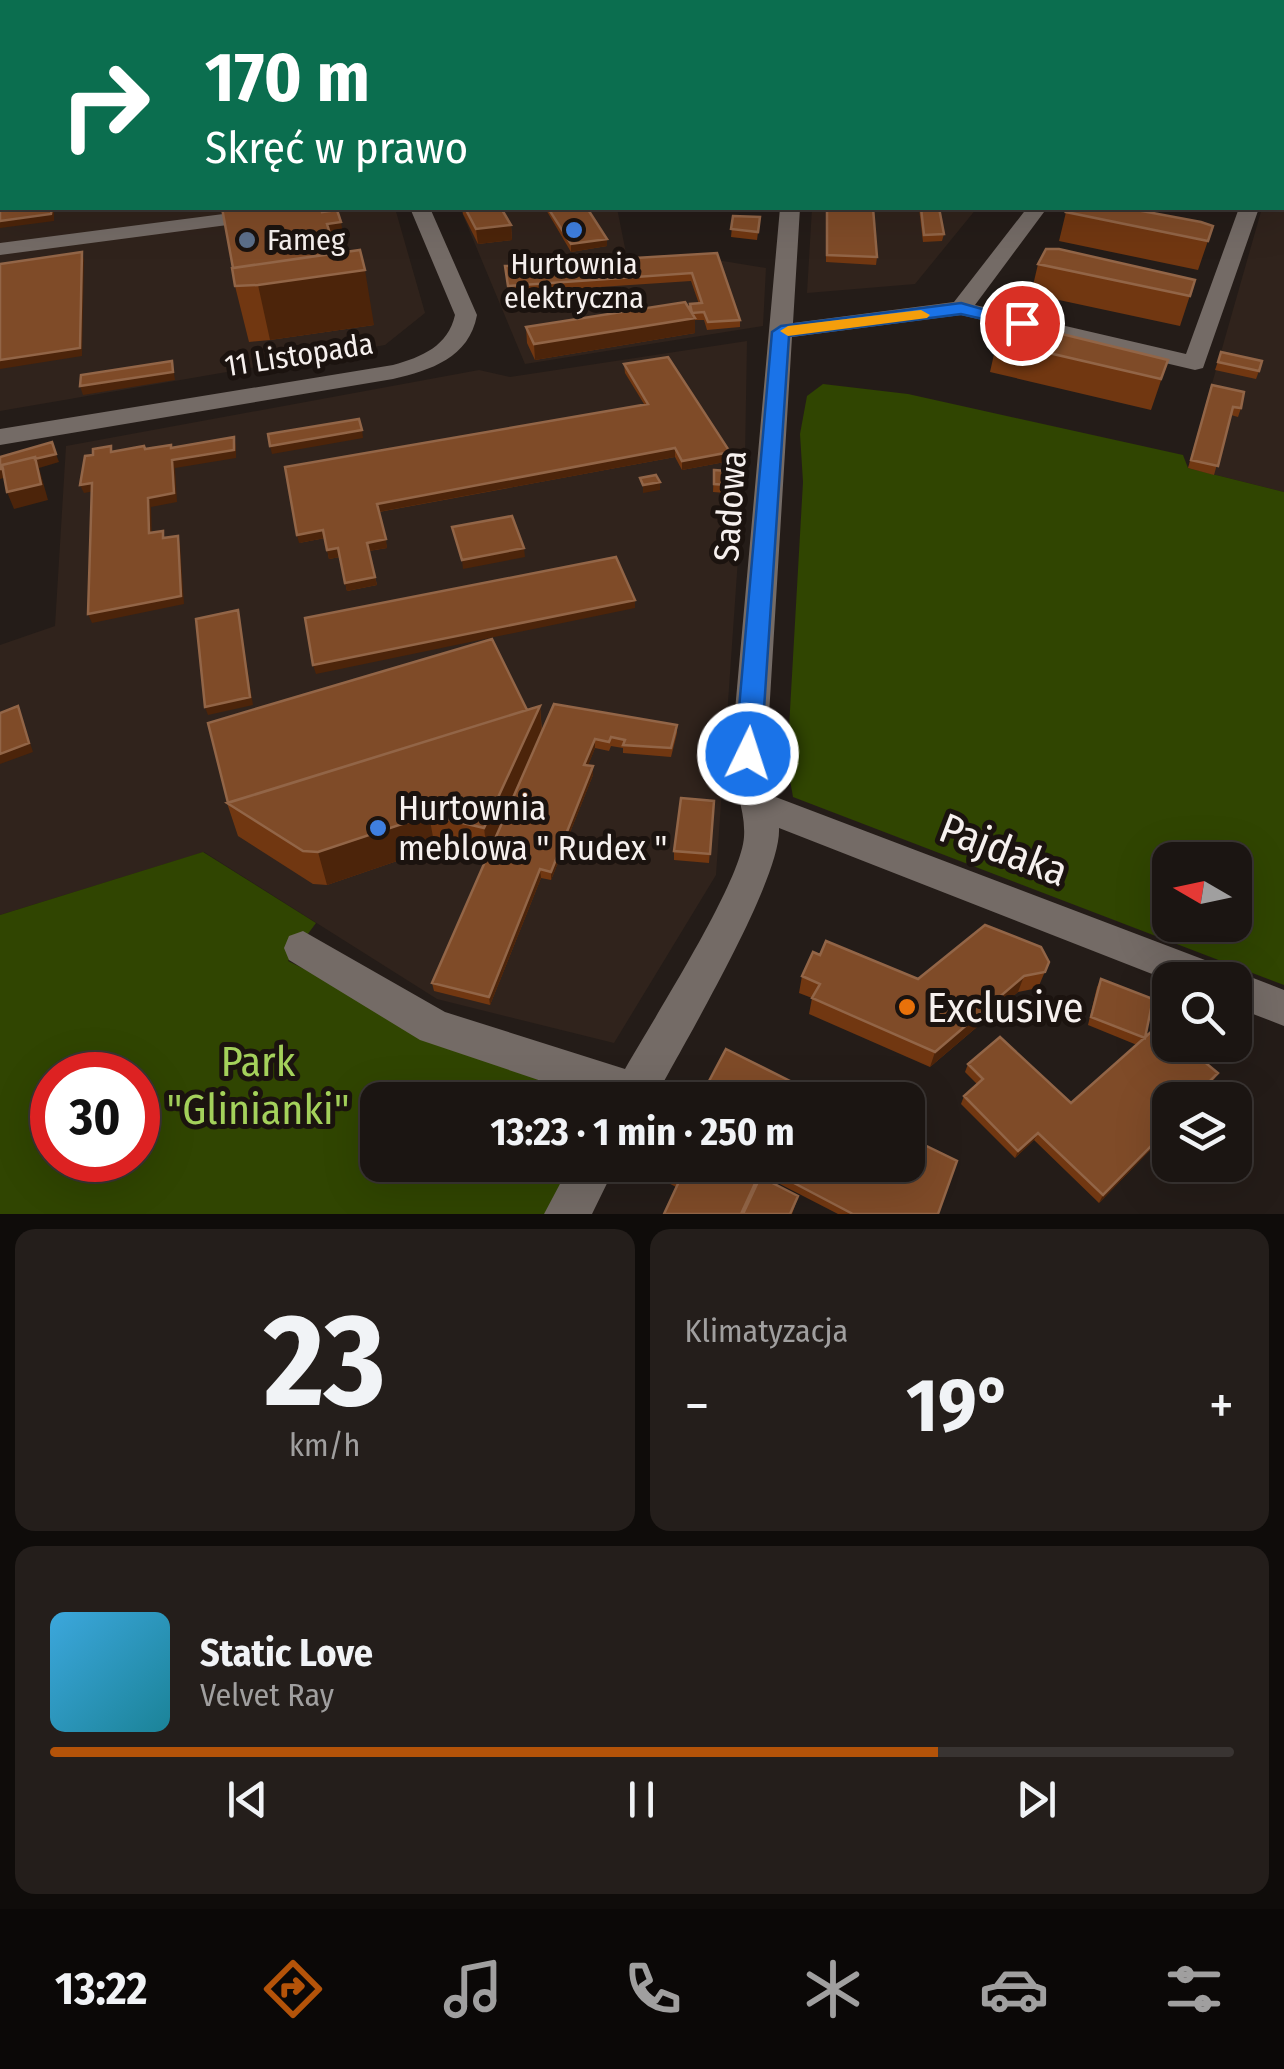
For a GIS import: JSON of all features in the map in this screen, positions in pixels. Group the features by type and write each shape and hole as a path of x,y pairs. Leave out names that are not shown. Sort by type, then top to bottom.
{"street":[{"path":"0,249 296,210"},
{"name":"11 Listopada","path":"0,437 393,372 438,356 462,332 466,315 421,210"},
{"name":"Sadowa","path":"641,1082 738,902 762,840 760,806 748,781 748,754 790,210"},
{"path":"961,308 1035,210"},
{"path":"781,332 961,308 1195,362 1230,232 1247,210"},
{"name":"Pajdaka","path":"760,806 1165,962"},
{"path":"303,948 434,1027 593,1082"},
{"path":"1252,996 1284,1008"},
{"path":"567,1214 585,1182"}],"shaded area":[{"path":"0,210 396,210 425,313 385,345 0,411"},
{"path":"461,210 617,210 628,263 717,260 766,268 763,326 525,364"},
{"path":"812,210 975,210 915,284 807,293"},
{"path":"1261,210 1284,210 1284,492 1188,468"},
{"path":"747,341 745,458 716,875 614,1043 437,999 204,852 0,915 0,645 55,626 66,446 479,370 510,377"}],"green space":[{"path":"823,384 908,394 1183,455 1188,468 1284,492 1284,985 1252,973 1252,962 1224,962 1172,942 1252,942 1252,842 1152,842 1152,934 793,797 787,763 803,482 800,434 807,396"},
{"name":"Park \"Glinianki\"","path":"203,852 316,923 288,961 491,1061 560,1082 360,1082 360,1182 571,1182 553,1214 0,1214 0,915"}],"building":[{"path":"0,210 52,210 51,214 0,221"},
{"path":"222,210 337,210 341,222 327,224 336,253 233,268"},
{"path":"466,210 502,210 511,225 476,229"},
{"path":"549,210 588,210 607,239 571,244"},
{"path":"827,210 873,210 877,257 827,255"},
{"path":"921,210 939,210 944,234 924,235"},
{"path":"1137,210 1213,226 1208,241 1066,212"},
{"path":"733,216 760,217 758,232 731,229"},
{"path":"1046,249 1195,280 1190,296 1038,264"},
{"path":"360,250 365,270 235,286 232,268"},
{"path":"82,252 80,348 0,360 0,264"},
{"path":"717,253 740,320 708,322 704,312 692,313 690,304 702,303 692,273 508,286 505,266"},
{"path":"685,302 695,318 534,344 526,327"},
{"path":"1006,323 1168,360 1161,379 997,341"},
{"path":"1221,352 1262,361 1259,371 1218,362"},
{"path":"668,357 730,452 682,461 675,448 377,504 386,539 367,543 375,577 345,583 338,548 327,550 323,530 297,535 285,467 648,404 624,364"},
{"path":"172,361 173,372 80,386 81,375"},
{"path":"1212,385 1244,392 1241,408 1233,407 1218,466 1191,460"},
{"path":"359,419 362,430 270,446 268,434"},
{"path":"234,437 234,450 172,460 174,493 148,498 149,533 163,531 163,538 178,536 181,596 88,614 92,483 80,485 85,456 93,455 93,449 111,446 111,452 144,446 171,448"},
{"path":"52,442 56,454 2,465 0,469 0,457"},
{"path":"35,457 41,484 7,492 2,465"},
{"path":"714,470 727,471 726,485 714,484"},
{"path":"656,475 660,482 643,485 640,478"},
{"path":"512,516 524,548 462,560 452,527"},
{"path":"616,557 635,600 313,665 305,618"},
{"path":"238,610 250,697 205,707 196,619"},
{"path":"492,639 527,710 228,803 208,723"},
{"path":"554,704 677,725 671,748 623,745 625,740 611,737 609,742 595,739 584,765 593,766 551,872 540,869 489,997 432,983"},
{"path":"18,706 29,743 0,754 0,713"},
{"path":"540,706 484,828 429,815 318,852 303,851 227,803"},
{"path":"681,798 714,801 710,854 674,851"},
{"name":"Exclusive","path":"985,925 1041,947 1049,962 1045,972 1024,976 935,1052 812,998 820,984 802,976 813,952 820,955 826,941 918,979"},
{"path":"1101,979 1152,999 1145,1038 1091,1017"},
{"path":"1152,1031 1152,1062 1205,1062 1218,1073 1209,1082 1152,1082 1152,1145 1103,1195 1038,1133 1018,1151 964,1096 983,1079 968,1064 1000,1037 1071,1103"},
{"path":"726,1049 792,1082 709,1082"},
{"path":"925,1145 957,1161 938,1214 853,1214 792,1182 925,1182"},
{"path":"679,1182 756,1182 741,1214 664,1214"},
{"path":"771,1182 798,1196 790,1214 743,1214 757,1184"}],"slow traffic":[{"path":"788,331 921,315"}],"place":[{"name":"Hurtownia elektryczna","path":"574,230"},
{"name":"Fameg","path":"247,240"},
{"name":"Hurtownia meblowa \" Rudex \"","path":"378,828"},
{"name":"Exclusive","path":"907,1007"}],"route":[{"path":"748,754 781,332 961,308 1022,323"}]}
